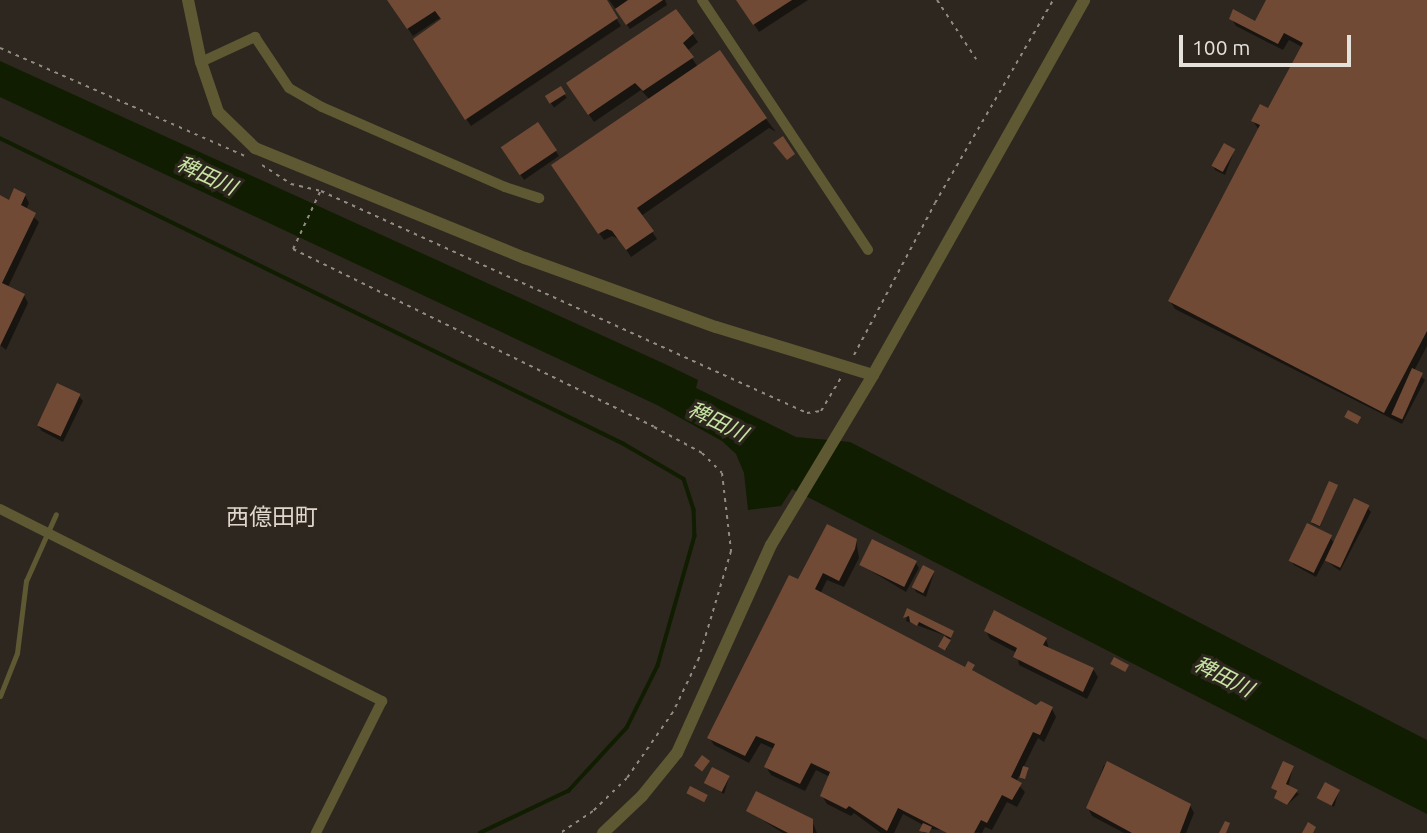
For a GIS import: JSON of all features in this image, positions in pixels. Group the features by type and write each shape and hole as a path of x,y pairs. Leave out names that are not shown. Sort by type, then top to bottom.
{"street":[{"path":"188,0 201,62 218,112 230,128 268,155 563,272 716,327 873,375"},
{"path":"702,0 868,250"},
{"path":"603,833 642,796 677,753 771,545 845,424 1084,0"},
{"path":"201,62 255,37 289,88 322,107 505,187 539,198"},
{"path":"251,156 268,155"},
{"path":"0,509 382,701 316,833"}],"lane":[{"path":"0,696 17,653 26,581 46,531 56,514"}],"path":[{"path":"937,0 976,59"},
{"path":"0,48 239,155 251,156 291,184 321,191 807,413 821,411 935,203 1054,0"},
{"path":"321,191 293,250 654,427 702,453 722,473 731,551 699,659 673,712 627,778 593,811 560,833"}],"water":[{"name":"稗田川","path":"0,61 667,365 698,380 696,388 796,437 850,442 1427,740 1427,814 792,489 781,506 748,510 744,473 736,454 722,441 657,405 0,97"}],"building":[{"path":"387,0 607,0 618,18 465,120 413,39 441,19 435,11 407,29"},
{"path":"628,0 663,0 626,25 615,9"},
{"path":"736,0 792,0 753,25"},
{"path":"1266,0 1427,0 1427,331 1384,413 1168,301 1260,125 1251,121 1260,104 1268,108 1303,43 1284,33 1278,44 1229,19 1233,9 1255,21"},
{"path":"676,9 694,33 683,43 694,57 643,91 635,83 588,115 566,83"},
{"path":"720,50 767,118 637,208 654,231 626,250 612,231 607,229 598,234 551,165"},
{"path":"561,86 566,94 550,104 545,96"},
{"path":"538,122 557,150 520,175 501,147"},
{"path":"783,136 795,154 787,160 773,143"},
{"path":"1224,143 1235,149 1223,172 1211,166"},
{"path":"14,188 26,194 21,205 36,213 2,283 25,294 0,346 0,195 9,200"},
{"path":"1412,368 1423,373 1402,419 1391,415"},
{"path":"57,383 81,394 61,437 37,426"},
{"path":"1348,410 1361,417 1357,424 1344,417"},
{"path":"1329,481 1338,485 1320,526 1311,522"},
{"path":"1354,498 1369,505 1340,568 1325,561"},
{"path":"1307,523 1332,535 1314,573 1289,561"},
{"path":"827,524 857,539 855,549 839,581 823,573 815,589 965,667 968,661 975,665 972,670 1036,705 1041,701 1053,707 1040,735 1033,732 1011,777 1022,783 1012,800 1002,795 987,823 981,820 974,833 947,833 898,808 887,831 849,806 846,809 820,796 830,772 811,763 800,784 764,767 775,744 756,736 745,756 707,738 789,575 798,579"},
{"path":"872,539 917,561 904,587 859,565"},
{"path":"923,565 935,571 923,593 912,587"},
{"path":"907,608 954,631 951,638 919,622 917,626 910,622 909,616 903,618"},
{"path":"994,610 1047,638 1043,645 1094,668 1083,692 1013,657 1017,648 984,631"},
{"path":"944,636 951,640 945,650 938,646"},
{"path":"1114,657 1129,665 1125,672 1110,664"},
{"path":"702,755 710,761 702,771 694,765"},
{"path":"1107,761 1191,804 1180,833 1132,833 1086,808"},
{"path":"1283,761 1294,766 1286,784 1298,790 1287,805 1274,798 1277,791 1271,788"},
{"path":"1023,766 1029,768 1025,779 1019,777"},
{"path":"712,767 730,776 722,792 704,783"},
{"path":"1325,782 1340,790 1332,806 1317,798"},
{"path":"690,786 708,795 704,802 686,793"},
{"path":"756,791 813,819 813,833 788,833 746,811"},
{"path":"1225,821 1230,823 1226,833 1219,833"},
{"path":"1308,822 1316,827 1313,833 1302,833"},
{"path":"923,823 932,827 929,833 919,831"}],"waterway":[{"path":"0,138 624,444 684,479 694,509 695,536 658,666 627,728 569,791 481,833"}],"district":[{"name":"西億田町","path":"272,517"}]}
